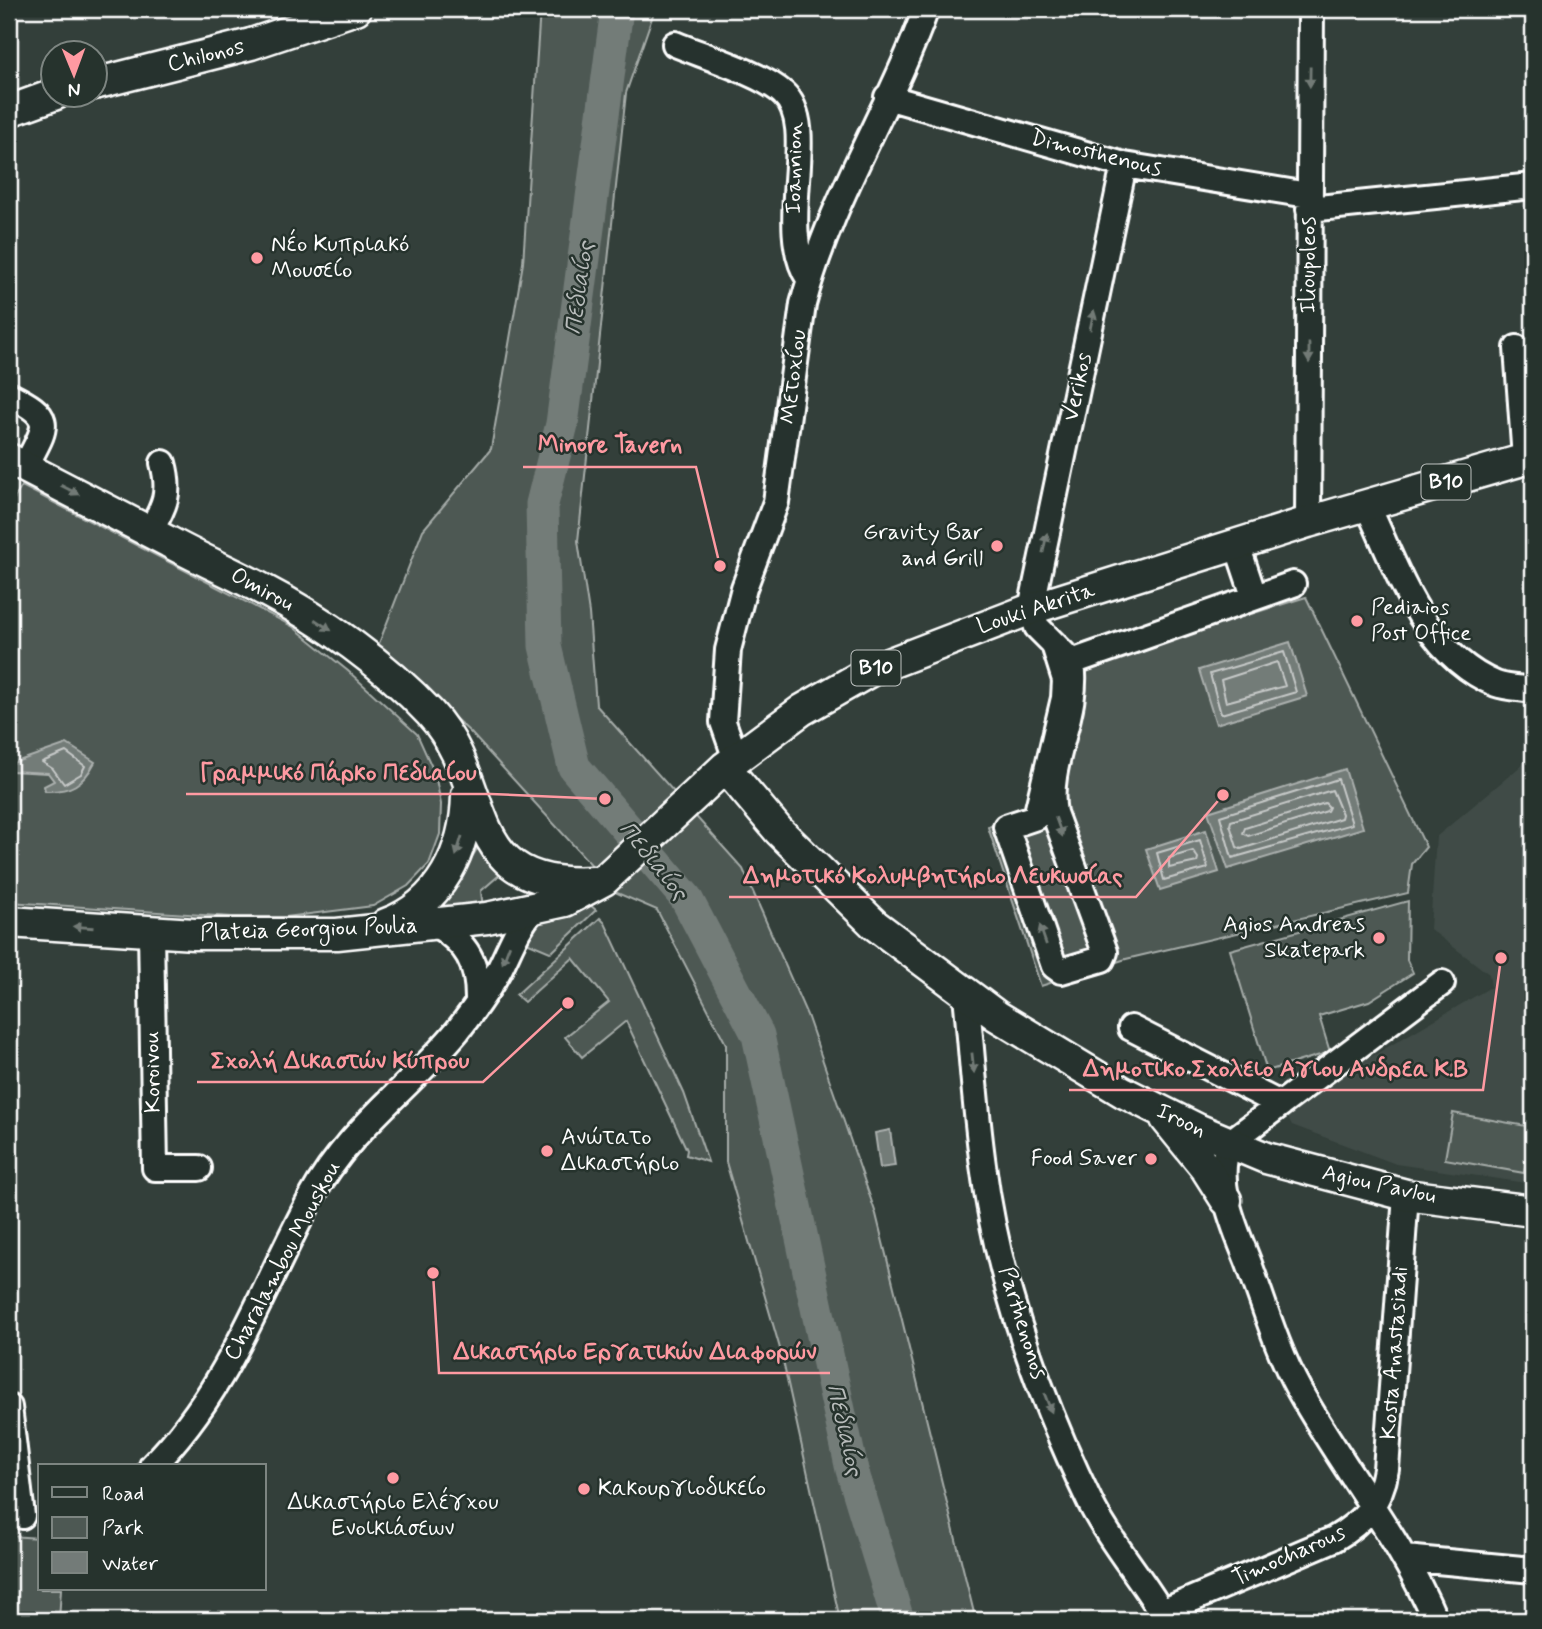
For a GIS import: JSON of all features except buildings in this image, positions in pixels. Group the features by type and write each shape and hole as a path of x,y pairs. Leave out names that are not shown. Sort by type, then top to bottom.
{"main road":[{"name":"Chilonos","path":"108,80 251,44 356,9"},
{"path":"9,111 38,101"},
{"name":"Louki Akrita","path":"603,881 691,796 731,763 802,710 872,670 1031,609 1308,522 1529,458"},
{"name":"Omirou","path":"17,463 264,589 337,634 424,707 441,725 454,742 485,830 517,867 550,882 603,881"},
{"name":"Iroon","path":"731,763 779,831 828,881 875,925 966,995 1052,1051 1159,1111 1229,1143"},
{"name":"Omirou","path":"366,932 416,910 449,870 465,826 467,779"},
{"name":"Plateia Georgiou Poulia","path":"9,922 263,936 366,932 436,925 534,909 578,897 603,881"},
{"path":"1159,1111 1193,1151 1226,1200"},
{"name":"Agiou Pavlou","path":"1229,1143 1266,1158 1406,1195 1533,1211"},
{"path":"1226,1200 1230,1183 1238,1171 1250,1162 1266,1158"}],"street":[{"name":"Μετοχίου","path":"731,763 723,722 728,650 744,588 776,502 803,304 809,279 926,9"},
{"name":"Ilioupoleos","path":"1307,9 1308,522"},
{"name":"Ioannion","path":"676,44 774,86 792,103 799,128 794,239 801,267 809,279"},
{"name":"Dimosthenous","path":"887,97 1124,165 1309,202 1533,186"},
{"name":"Verikos","path":"1031,609 1124,165"},
{"path":"1517,348 1529,458"},
{"path":"9,395 39,411 43,418 43,432 17,463"},
{"path":"150,531 165,506 169,493 163,463"},
{"path":"1367,505 1420,617 1443,644 1468,669 1498,685 1533,690"},
{"path":"1237,545 1254,596"},
{"path":"1063,655 1293,584"},
{"path":"1031,609 1037,627 1063,655 1074,699 1051,796 1054,813 1105,952 1102,959 1060,971 1054,966 1006,827 1036,817 1064,698 1063,655"},
{"name":"Charalambou Mouskou","path":"154,1464 193,1420 219,1382 311,1198 332,1163 397,1090 458,1030 499,970 520,925 534,909"},
{"path":"436,925 456,938 471,956 478,980 478,999"},
{"name":"Koroivou","path":"151,931 155,1168 199,1168"},
{"path":"1229,1143 1442,983"},
{"name":"Parthenonos","path":"966,995 983,1166 1018,1317 1058,1431 1092,1505 1113,1544 1164,1616"},
{"path":"1131,1028 1280,1104"},
{"name":"Iroon","path":"1229,1143 1222,1173 1226,1200 1278,1342 1298,1388 1405,1558 1435,1620"},
{"name":"Kosta Anastasiadi","path":"1372,1507 1387,1469 1406,1195"},
{"path":"9,1407 24,1516"},
{"name":"Timocharous","path":"1164,1616 1334,1539 1353,1527 1372,1507"},
{"path":"1405,1558 1533,1570"}],"shaded area":[{"path":"1528,760 1533,764 1533,1184 1396,1164 1292,1125 1283,1108 1491,987 1489,974 1430,929 1436,837"}],"green space":[{"path":"540,9 655,9 626,93 578,541 589,613 596,705 743,869 807,1015 876,1214 974,1613 981,1620 840,1620 781,1352 726,1162 726,1044 657,910 617,893 471,733 378,646 423,530 491,449 523,263"},
{"path":"22,486 292,626 348,671 417,734 435,774 441,804 440,834 429,864 408,886 373,906 286,917 232,917 9,902 9,507"},
{"path":"1306,597 1426,847 1412,864 1408,893 1126,959 1041,986 988,827 1031,811 1058,790 1087,665"},
{"path":"482,841 504,871 481,891 483,908 437,913"},
{"path":"1408,901 1407,960 1413,973 1369,1001 1319,1016 1330,1052 1267,1071 1230,950"},
{"path":"590,905 596,910 553,951 524,941 536,925 551,914"},
{"path":"600,918 605,923 684,1093 708,1162 686,1155 687,1150 626,1021 582,1057 565,1037 609,1002 573,958 524,1002 516,995"},
{"path":"1453,1113 1532,1127 1524,1173 1445,1159"},
{"path":"9,1536 38,1538 38,1590 61,1590 59,1620 9,1620"}],"water":[{"path":"1290,642 1307,696 1216,724 1199,670"},
{"path":"67,744 95,762 75,786 45,791 44,786 54,781 48,773 11,771 10,764"},
{"path":"1345,769 1363,828 1228,869 1208,812"},
{"path":"1206,830 1219,872 1160,890 1146,849"},
{"path":"890,1130 895,1166 880,1168 875,1133"}],"waterway":[{"name":"Πεδιαίος","path":"617,9 562,424 542,504 545,646 574,767 686,898 758,1035 852,1470 898,1620"}],"place":[{"name":"Νέο Κυπριακό Μουσείο","path":"257,258"},
{"name":"Gravity Bar and Grill","path":"997,546"},
{"name":"Minore Tavern","path":"720,566"},
{"name":"Pediaios Post Office","path":"1357,621"},
{"name":"Δημοτικό Κολυμβητήριο Λευκωσίας","path":"1223,795"},
{"name":"Γραμμικό Πάρκο Πεδιαίου","path":"605,799"},
{"name":"Agios Andreas Skatepark","path":"1379,938"},
{"name":"Δημοτικο Σχολειο Αγιου Ανδρεα Κ.Β","path":"1501,958"},
{"name":"Σχολή Δικαστών Κύπρου","path":"568,1003"},
{"name":"Ανώτατο Δικαστήριο","path":"547,1151"},
{"name":"Food Saver","path":"1151,1159"},
{"name":"Δικαστήριο Εργατικών Διαφορών","path":"433,1273"},
{"name":"Δικαστήριο Ελέγχου Ενοικιάσεων","path":"393,1478"},
{"name":"Κακουργιοδικείο","path":"584,1489"}]}
